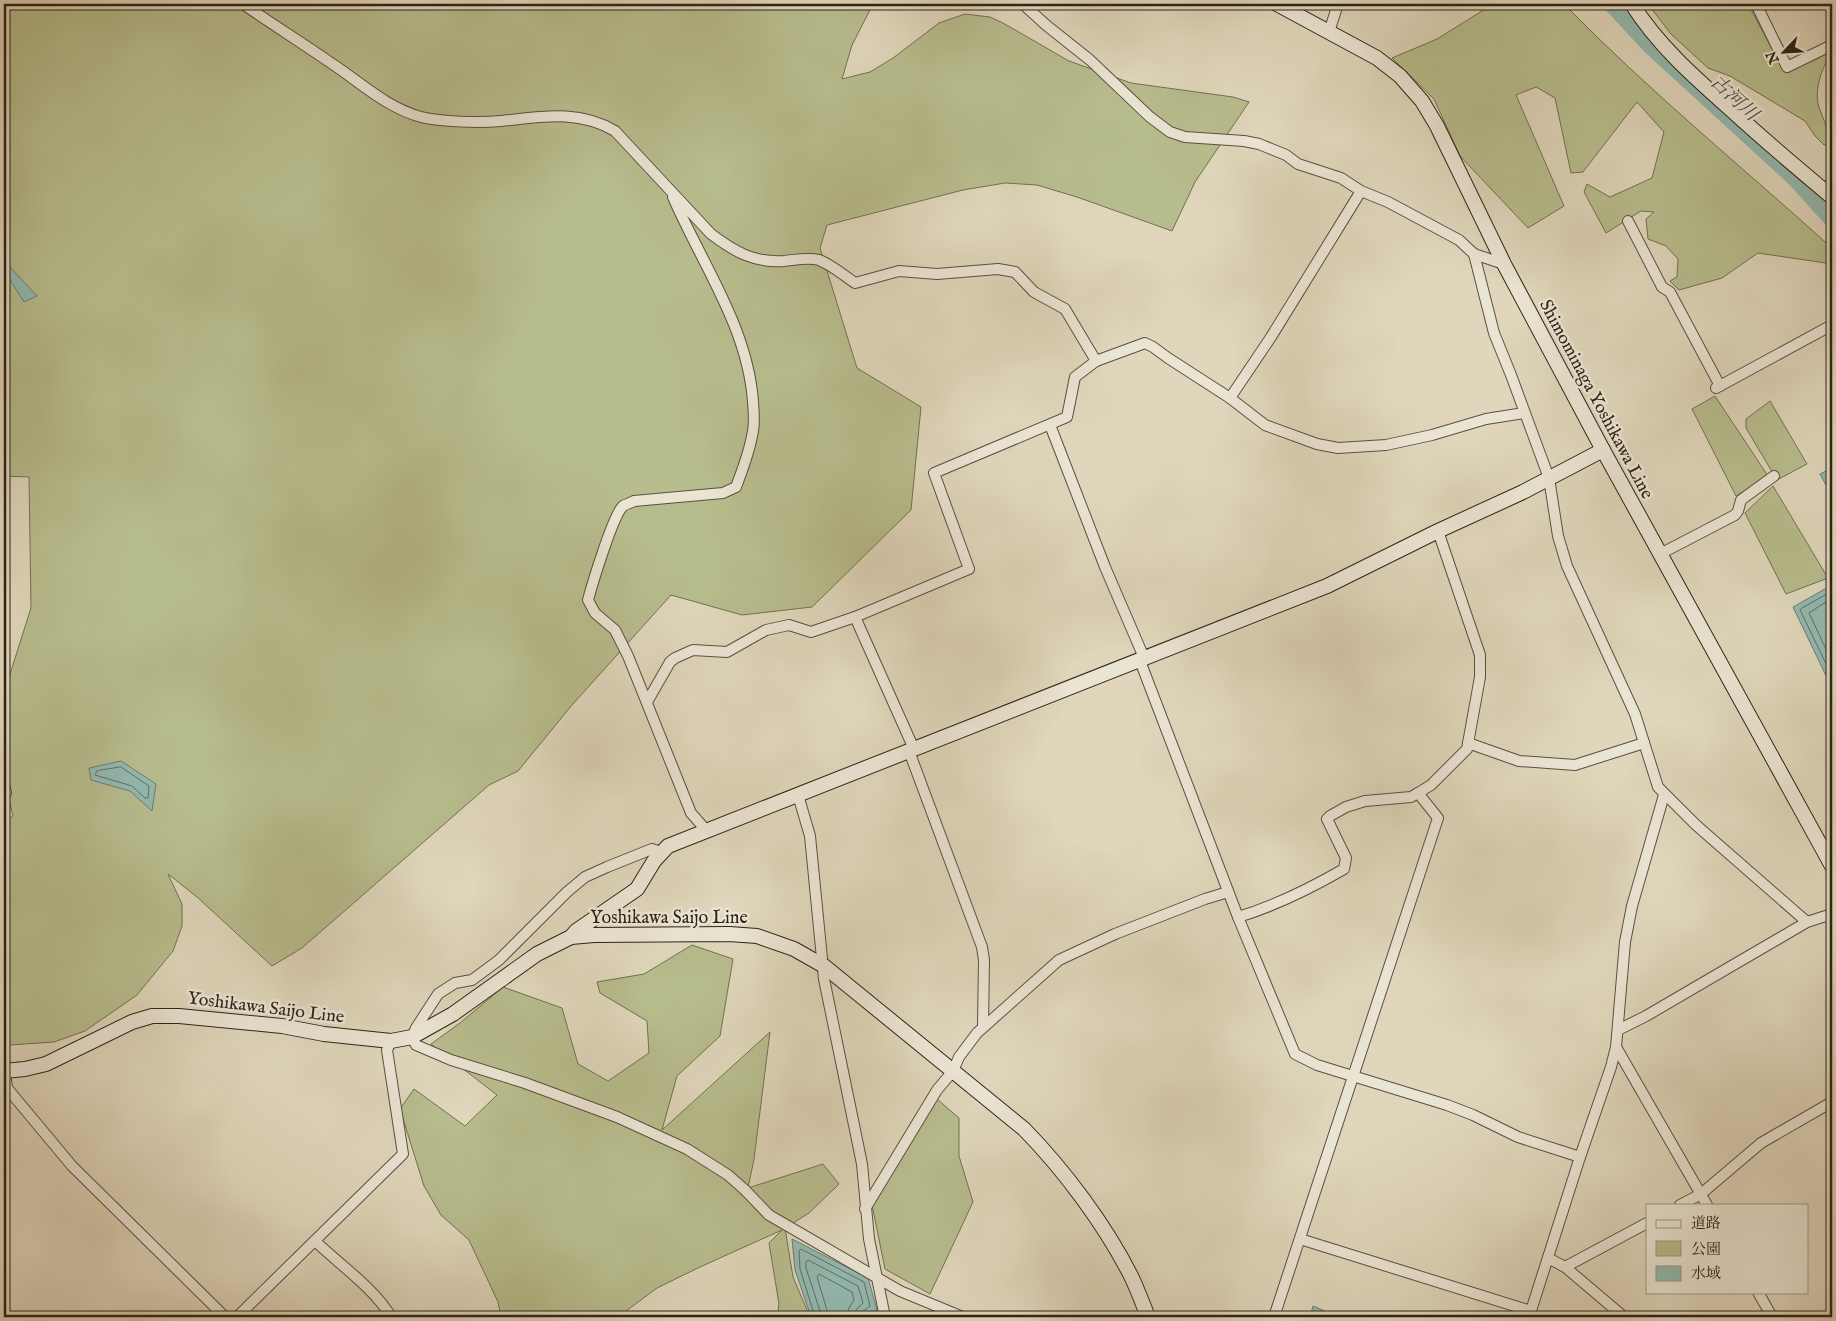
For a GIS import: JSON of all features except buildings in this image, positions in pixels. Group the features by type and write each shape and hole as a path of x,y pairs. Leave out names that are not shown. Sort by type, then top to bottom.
{"main road":[{"name":"Shimominaga Yoshikawa Line","path":"1277,4 1298,9 1329,32 1377,58 1400,76 1422,101 1437,126 1504,264 1603,450 1660,554 1827,844 1832,866"},
{"path":"1632,4 1660,42 1696,79 1832,197"},
{"path":"571,937 576,931 637,889 661,852 668,846 1328,586 1438,531 1523,492 1603,450"},
{"name":"Yoshikawa Saijo Line","path":"4,1071 46,1064 132,1022 152,1016 179,1016 282,1026 324,1034 391,1041 412,1037 453,1014 537,954 571,937 594,934 728,934 757,936 794,949 824,966 1024,1129 1067,1178 1112,1243 1132,1278 1148,1317"}],"street":[{"path":"243,4 389,104 410,113 423,117 473,122 551,115 578,117 605,125 614,131 711,234 729,248 755,259 769,262 804,259 819,260 855,283 899,271 937,274 998,269 1015,272 1034,292 1065,309 1096,361"},
{"path":"1024,4 1046,25 1090,60 1150,117 1170,132 1185,137 1244,141 1259,144 1286,155 1298,164 1341,178 1361,191 1388,202 1459,240 1474,254 1504,264"},
{"path":"1329,32 1338,4"},
{"path":"1756,4 1787,66 1832,45"},
{"path":"670,189 727,308 746,358 752,382 754,416 752,435 736,487 723,493 634,502 622,507 615,520 593,580 588,600 596,613 615,630 628,656 691,813 706,830"},
{"path":"1230,398 1271,337 1361,191"},
{"path":"1628,221 1662,287 1670,292 1718,387 1832,325"},
{"path":"1474,254 1494,333 1549,478 1558,536 1568,566 1635,714 1658,787 1664,795 1807,922"},
{"path":"647,702 670,662 693,650 727,652 766,630 789,625 811,632 855,617 968,569 934,473 1067,417 1075,377 1096,361 1145,343 1230,398 1265,425 1316,444 1338,448 1386,445 1432,435 1486,419 1524,413"},
{"path":"1050,425 1105,567 1142,653 1142,666 1228,892 1295,1054 1318,1065 1447,1105 1518,1136 1580,1157"},
{"path":"1660,554 1735,515 1738,512 1741,500 1774,476"},
{"path":"1238,917 1255,912 1344,869 1346,858 1327,820 1330,816 1346,807 1365,801 1411,797 1431,785 1467,749 1480,677 1480,655 1438,531"},
{"path":"855,617 912,750 982,947 984,960 983,1027"},
{"path":"1468,743 1519,761 1575,765 1644,743"},
{"path":"1274,1317 1438,818 1418,793"},
{"path":"798,795 810,836 824,979 862,1164 865,1209 885,1317"},
{"path":"1300,1239 1530,1314 1616,1047 1626,942 1632,906 1664,795"},
{"path":"661,852 652,849 607,866 585,877 567,892 499,960 472,980 456,983 438,994 412,1037 416,1045 452,1060 525,1083 617,1117 687,1149 728,1175 770,1215 900,1291 964,1317"},
{"path":"865,1209 936,1090 953,1071 959,1056 983,1027 1059,960 1115,934 1228,892"},
{"path":"1618,1030 1646,1016 1807,922 1832,914"},
{"path":"237,1317 403,1154 387,1050 391,1041"},
{"path":"1616,1047 1706,1204"},
{"path":"4,1071 7,1088 72,1166 225,1317"},
{"path":"1682,1204 1701,1194 1761,1143 1832,1102"},
{"path":"1565,1267 1646,1224"},
{"path":"315,1241 366,1287 388,1310 391,1317"},
{"path":"1548,1258 1565,1267 1624,1317"},
{"path":"1759,1294 1772,1317"}],"green space":[{"path":"4,4 873,4 852,45 842,79 870,72 893,58 939,23 965,14 990,17 1069,61 1131,83 1233,97 1249,102 1195,182 1172,231 1077,197 1037,185 1005,183 963,190 827,225 820,248 857,368 921,407 911,510 812,607 742,615 671,595 572,705 518,771 489,785 302,948 272,966 197,897 168,874 182,904 182,926 173,951 137,995 85,1031 54,1042 10,1045 4,1042 4,822 13,816 4,779 4,693 31,608 29,477 4,476"},
{"path":"1508,4 1565,5 1630,68 1832,248 1832,264 1758,253 1722,278 1679,290 1670,281 1677,277 1678,259 1666,246 1648,239 1646,219 1654,212 1641,211 1606,233 1584,192 1587,184 1610,197 1652,178 1664,132 1637,102 1583,172 1571,173 1555,98 1536,87 1516,95 1564,206 1528,228 1460,156 1434,99 1392,58 1437,39 1485,9"},
{"path":"1648,4 1748,4 1783,69 1789,71 1826,53 1828,58 1821,75 1817,95 1831,144 1824,145 1805,121 1730,76 1708,68 1671,34"},
{"path":"1715,396 1768,476 1736,496 1692,409"},
{"path":"1770,401 1807,464 1777,480 1746,428 1746,419"},
{"path":"1773,486 1828,578 1786,594 1745,513"},
{"path":"692,945 733,959 720,1036 677,1076 662,1130 770,1032 754,1159 748,1188 823,1164 839,1184 809,1213 785,1228 793,1277 810,1317 777,1317 779,1304 769,1243 782,1230 657,1288 618,1317 501,1317 498,1302 469,1240 441,1215 424,1186 400,1109 414,1089 465,1126 497,1095 431,1044 460,1023 503,987 562,1008 578,1064 608,1081 649,1053 647,1021 600,993 597,982 644,974"},
{"path":"937,1099 959,1118 959,1156 973,1202 930,1294 885,1269 871,1200"}],"water":[{"path":"9,266 37,296 24,302 5,272"},
{"path":"1832,468 1832,496 1820,474"},
{"path":"1832,585 1832,688 1793,607"},
{"path":"121,761 156,784 152,811 130,791 91,780 89,768"},
{"path":"792,1239 868,1278 877,1310 861,1317 811,1317 795,1270"},
{"path":"1313,1306 1339,1317 1310,1317"}],"waterway":[{"name":"古河川","path":"1611,4 1650,46 1794,178 1832,220"}]}
